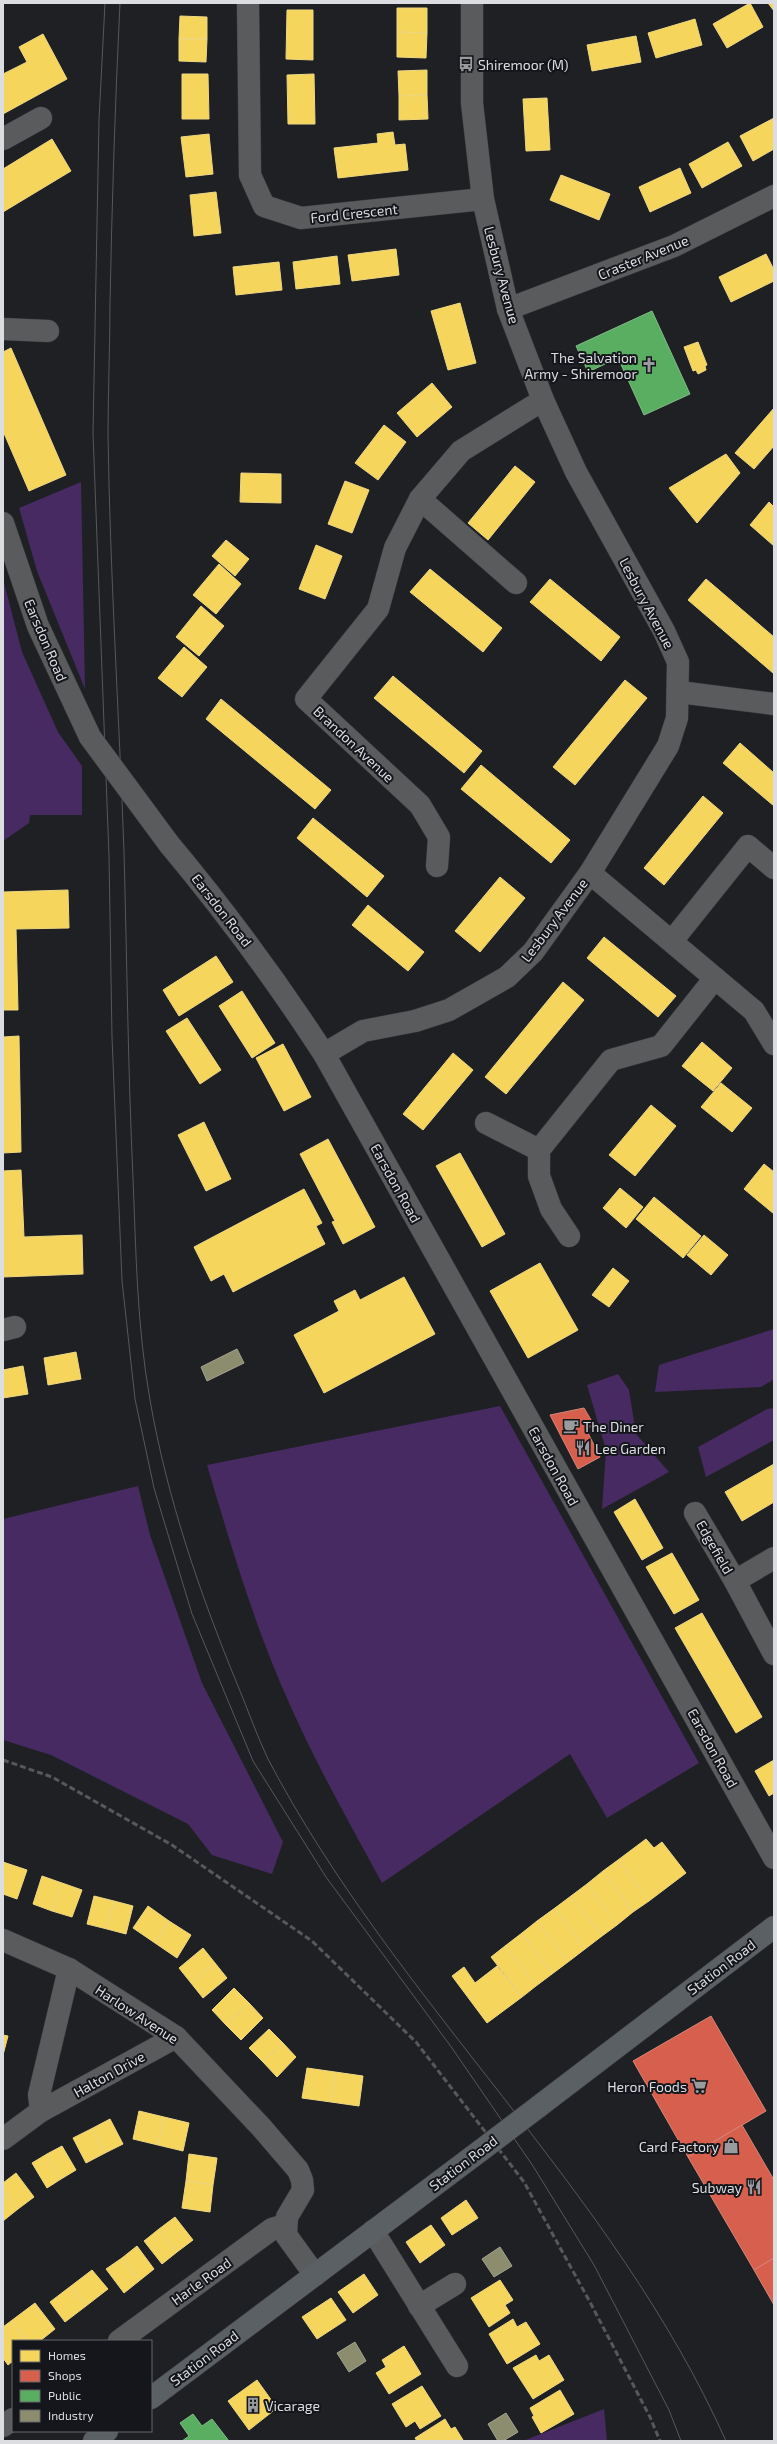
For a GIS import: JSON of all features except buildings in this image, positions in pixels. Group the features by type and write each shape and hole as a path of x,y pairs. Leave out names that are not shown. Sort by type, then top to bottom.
{"main road":[{"name":"Station Road","path":"152,2397 538,2107 774,1927"},
{"path":"94,2441 106,2432"}],"street":[{"name":"Ford Crescent","path":"248,3 250,175 264,206 301,218 483,199"},
{"name":"Lesbury Avenue","path":"324,1054 363,1031 415,1021 449,1010 507,977 533,952 590,873 668,746 677,718 679,692 678,662 664,630 576,472 543,400 508,309 483,199 472,103 472,3"},
{"path":"3,139 41,118"},
{"name":"Craster Avenue","path":"508,309 674,246 774,196"},
{"path":"3,329 48,331"},
{"name":"Brandon Avenue","path":"437,866 439,837 420,805 306,699 378,609 395,548 420,499 461,451 543,400"},
{"path":"420,499 516,584"},
{"name":"Earsdon Road","path":"3,523 38,626 90,737 169,844 213,896 274,977 324,1054 774,1858"},
{"path":"679,692 774,704"},
{"path":"672,941 748,846 774,868"},
{"path":"590,873 754,1010 774,1044"},
{"path":"569,1236 550,1209 540,1176 540,1150 611,1060 661,1046 715,978"},
{"path":"486,1123 540,1150"},
{"name":"Edgefield","path":"695,1513 735,1581 774,1654"},
{"name":"Edgefield","path":"735,1581 774,1558"},
{"name":"Harlow Avenue","path":"3,1940 68,1969 176,2037 261,2127 298,2170 302,2180 302,2190 285,2225"},
{"path":"41,2111 39,2095 68,1969"},
{"name":"Halton Drive","path":"3,2139 41,2111 176,2037"},
{"path":"285,2225 286,2235 292,2246 315,2275"},
{"name":"Harle Road","path":"120,2340 272,2229 285,2225"},
{"path":"373,2231 457,2366"},
{"path":"419,2306 455,2284"},
{"path":"3,2426 12,2420"}],"shaded area":[{"path":"81,482 85,689 37,571 19,508"},
{"path":"3,579 22,652 58,732 82,766 82,815 30,815 29,823 3,841"},
{"path":"774,1329 774,1379 761,1387 655,1392 659,1365"},
{"path":"618,1374 629,1390 636,1434 669,1472 602,1509 606,1450 587,1385"},
{"path":"500,1406 699,1763 607,1818 570,1754 382,1883 300,1728 277,1676 244,1586 207,1465"},
{"path":"774,1408 774,1440 706,1477 698,1447 767,1409"},
{"path":"138,1486 150,1535 202,1683 283,1842 272,1874 212,1855 188,1824 51,1755 3,1740 3,1519"},
{"path":"604,2409 607,2441 523,2441"}],"tram line":[{"path":"105,3 99,120 93,433 109,856 112,1037 122,1281 135,1399 154,1488 192,1614 253,1761 326,1877 452,2048 533,2166 594,2265 669,2410 681,2441"},
{"path":"120,3 114,153 108,434 124,852 135,1234 142,1345 157,1437 175,1509 198,1581 224,1651 268,1759 320,1848 378,1933 439,2015 565,2178 625,2262 679,2349 726,2441"}],"railway":[{"path":"3,1760 52,1777 172,1845 312,1941 416,2042 524,2182 591,2304 650,2417 660,2441"}],"place":[{"name":"Shiremoor (M)","path":"466,64"},
{"name":"The Salvation Army - Shiremoor","path":"649,365"},
{"name":"The Diner","path":"571,1426"},
{"name":"Lee Garden","path":"583,1448"},
{"name":"Heron Foods","path":"699,2086"},
{"name":"Card Factory","path":"731,2146"},
{"name":"Subway","path":"754,2187"},
{"name":"Vicarage","path":"253,2405"}]}
